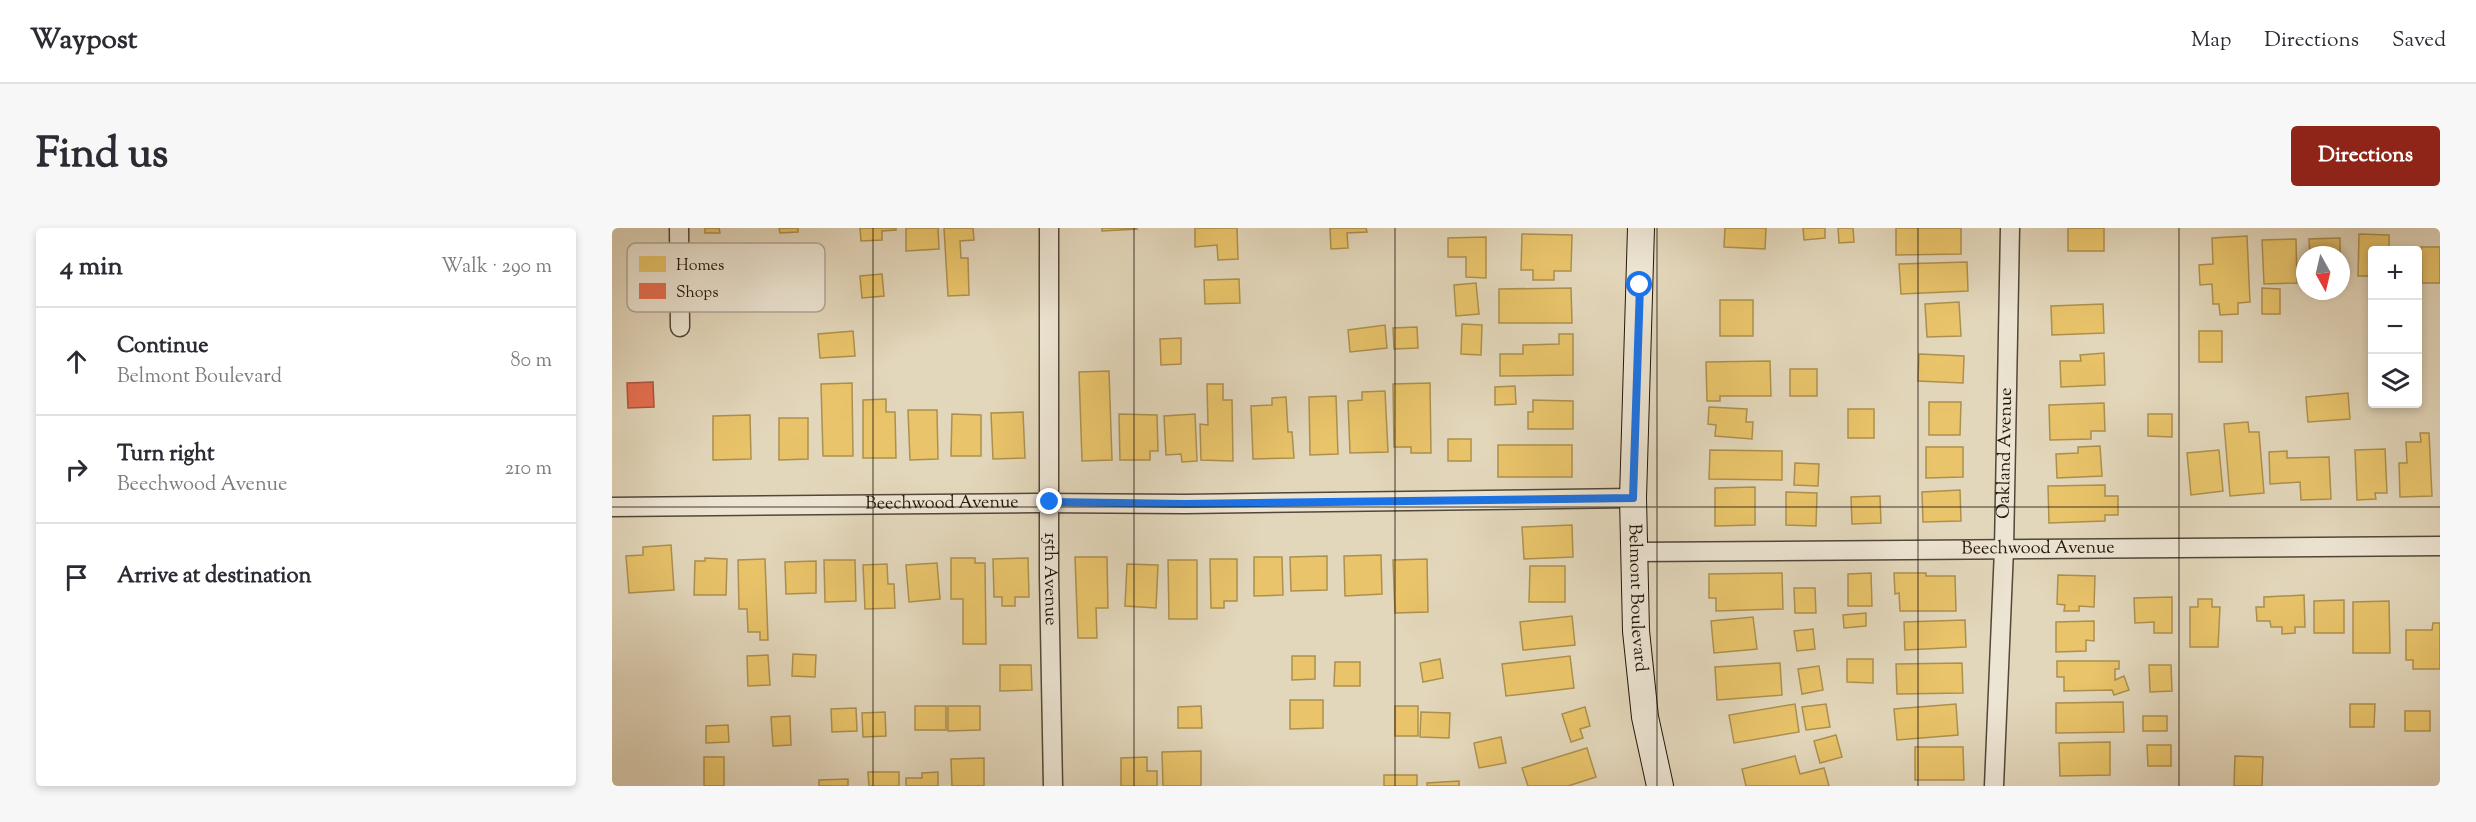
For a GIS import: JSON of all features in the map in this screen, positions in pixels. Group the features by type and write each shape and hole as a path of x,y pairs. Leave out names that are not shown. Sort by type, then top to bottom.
{"street":[{"path":"679,228 679,243"},
{"name":"15th Avenue","path":"1049,228 1053,786"},
{"name":"Belmont Boulevard","path":"1641,228 1633,498 1636,631 1645,717 1660,786"},
{"name":"Oakland Avenue","path":"1994,786 2004,549 2010,228"},
{"path":"680,312 680,327"},
{"name":"Beechwood Avenue","path":"612,507 1050,502 1208,504 1633,498"},
{"name":"Beechwood Avenue","path":"1634,552 2440,546"}],"building: Homes":[{"path":"705,228 719,228 720,233 705,233"},
{"path":"779,228 798,228 798,232 780,233"},
{"path":"860,228 896,228 896,230 882,231 882,240 861,241"},
{"path":"906,228 938,228 939,249 906,251"},
{"path":"944,228 973,228 974,240 960,241 961,258 968,258 969,295 948,296"},
{"path":"1102,228 1136,228 1137,229 1102,231"},
{"path":"1195,228 1237,228 1238,259 1218,260 1217,245 1195,247"},
{"path":"1330,228 1366,228 1367,232 1347,233 1348,248 1331,249"},
{"path":"1725,228 1766,228 1765,249 1724,247"},
{"path":"1803,228 1825,228 1825,238 1804,240"},
{"path":"1838,228 1853,228 1854,242 1839,243"},
{"path":"1896,228 1961,228 1961,254 1896,255"},
{"path":"2068,228 2104,228 2104,251 2068,251"},
{"path":"1522,234 1572,235 1571,271 1554,271 1554,280 1533,280 1533,270 1521,270"},
{"path":"2359,234 2389,235 2389,246 2368,246 2368,276 2358,276"},
{"path":"2247,236 2250,302 2238,303 2238,314 2220,315 2219,304 2213,304 2212,284 2200,285 2199,265 2213,264 2212,238"},
{"path":"1486,237 1486,278 1466,277 1466,257 1448,257 1448,238"},
{"path":"2340,238 2340,246 2309,246 2309,239"},
{"path":"2296,239 2296,283 2264,284 2262,240"},
{"path":"2422,247 2440,247 2440,283 2422,283"},
{"path":"1967,262 1968,291 1901,294 1899,264"},
{"path":"882,274 884,296 862,298 860,276"},
{"path":"1239,279 1240,303 1205,304 1204,280"},
{"path":"1476,283 1479,314 1456,316 1454,285"},
{"path":"1571,288 1572,323 1499,323 1499,289"},
{"path":"2262,288 2280,289 2280,314 2262,314"},
{"path":"1720,300 1753,300 1753,336 1720,336"},
{"path":"1959,302 1961,336 1927,337 1925,304"},
{"path":"2103,304 2104,333 2052,335 2051,306"},
{"path":"1462,324 1482,325 1481,355 1461,354"},
{"path":"1385,325 1387,348 1350,352 1348,330"},
{"path":"1417,327 1418,348 1394,349 1393,328"},
{"path":"853,331 855,356 820,358 818,334"},
{"path":"2199,331 2222,331 2222,362 2199,362"},
{"path":"1559,334 1573,334 1573,375 1500,376 1500,354 1523,354 1523,345 1559,344"},
{"path":"1181,338 1181,364 1161,365 1160,339"},
{"path":"2104,353 2105,385 2061,387 2060,361 2081,361 2080,355"},
{"path":"1919,354 1964,356 1963,383 1918,381"},
{"path":"1770,361 1771,396 1720,396 1720,401 1707,401 1706,362"},
{"path":"1790,369 1817,369 1817,396 1790,396"},
{"path":"1109,371 1112,460 1082,461 1079,372"},
{"path":"852,383 853,456 823,456 821,384"},
{"path":"1430,383 1431,453 1411,453 1411,447 1394,447 1393,384"},
{"path":"1207,384 1223,384 1223,400 1232,400 1233,461 1201,460 1200,424 1208,425"},
{"path":"1515,386 1516,404 1495,405 1495,387"},
{"path":"1385,391 1388,452 1350,453 1348,401 1362,400 1362,392"},
{"path":"2348,393 2350,419 2308,422 2306,397"},
{"path":"1336,396 1338,454 1310,455 1309,397"},
{"path":"1286,397 1288,432 1292,432 1294,458 1253,459 1251,406 1272,405 1272,398"},
{"path":"886,399 886,412 895,412 896,458 863,458 863,400"},
{"path":"1533,400 1573,401 1573,429 1528,429 1528,412 1533,412"},
{"path":"1929,402 1961,402 1960,435 1929,435"},
{"path":"2104,403 2105,431 2091,431 2091,439 2050,440 2049,405"},
{"path":"1709,407 1747,409 1746,422 1753,422 1752,439 1715,436 1716,425 1708,424"},
{"path":"1848,409 1874,409 1874,438 1848,438"},
{"path":"908,410 937,410 938,459 910,460"},
{"path":"1023,412 1025,458 993,459 991,413"},
{"path":"952,414 981,415 981,456 951,456"},
{"path":"1119,414 1157,415 1158,451 1150,451 1150,460 1120,460"},
{"path":"1195,414 1197,461 1182,462 1181,454 1166,455 1164,416"},
{"path":"2148,414 2172,414 2172,437 2148,436"},
{"path":"750,415 751,459 713,460 713,416"},
{"path":"779,418 808,418 808,459 779,460"},
{"path":"2248,422 2249,432 2259,432 2264,493 2230,496 2224,424"},
{"path":"2420,433 2429,433 2432,496 2400,497 2399,463 2407,463 2406,442 2421,442"},
{"path":"1448,439 1471,439 1471,461 1448,461"},
{"path":"1498,445 1572,445 1572,477 1498,477"},
{"path":"2100,446 2102,476 2057,478 2056,454 2078,453 2078,447"},
{"path":"1926,447 1963,447 1963,477 1926,478"},
{"path":"2385,449 2387,493 2375,493 2376,499 2357,500 2355,450"},
{"path":"1710,450 1782,451 1782,480 1709,479"},
{"path":"2219,450 2223,491 2191,495 2187,453"},
{"path":"2287,451 2287,458 2329,457 2331,499 2301,500 2300,482 2270,484 2269,452"},
{"path":"1795,463 1819,464 1818,486 1794,485"},
{"path":"2105,485 2105,496 2118,496 2118,515 2105,515 2105,521 2049,523 2048,486"},
{"path":"1755,487 1755,525 1715,526 1715,488"},
{"path":"1960,490 1961,521 1923,522 1922,492"},
{"path":"1786,492 1817,493 1816,526 1786,525"},
{"path":"1880,496 1881,523 1852,524 1851,497"},
{"path":"1572,525 1573,557 1524,559 1522,527"},
{"path":"671,545 674,590 629,593 626,556 643,555 643,547"},
{"path":"1381,555 1382,594 1345,596 1344,556"},
{"path":"1327,556 1327,590 1291,591 1290,557"},
{"path":"1075,557 1107,557 1108,608 1096,608 1097,638 1078,638"},
{"path":"1254,557 1282,557 1283,595 1254,596"},
{"path":"705,558 727,559 726,595 694,595 695,561 705,561"},
{"path":"951,558 975,558 975,563 985,563 986,644 963,644 963,599 951,599"},
{"path":"1028,558 1029,597 1015,597 1015,606 1002,606 1002,597 994,597 993,559"},
{"path":"765,559 768,640 760,640 760,632 748,632 747,609 739,609 738,560"},
{"path":"1210,559 1237,559 1237,601 1224,601 1224,608 1211,608"},
{"path":"1427,559 1428,612 1395,613 1393,560"},
{"path":"824,560 855,560 856,601 825,602"},
{"path":"1168,560 1197,560 1197,619 1169,619"},
{"path":"816,561 816,593 786,594 785,562"},
{"path":"937,563 940,599 909,602 906,565"},
{"path":"887,564 888,584 894,584 895,608 865,609 863,565"},
{"path":"1127,564 1158,565 1156,608 1125,606"},
{"path":"1530,566 1565,566 1565,602 1529,602"},
{"path":"1782,573 1783,609 1716,611 1716,598 1709,598 1709,574"},
{"path":"1871,573 1872,606 1848,606 1848,574"},
{"path":"1894,573 1955,576 1956,611 1900,611 1899,593 1895,594"},
{"path":"2058,575 2095,576 2094,607 2079,606 2079,611 2064,611 2065,605 2057,604"},
{"path":"1794,588 1815,588 1816,613 1795,613"},
{"path":"2304,595 2305,627 2295,627 2295,633 2282,634 2282,627 2271,627 2270,621 2257,621 2256,607 2264,607 2264,597"},
{"path":"2172,597 2172,633 2154,633 2154,622 2135,623 2134,598"},
{"path":"2198,599 2212,599 2212,607 2220,607 2218,647 2190,647 2190,607 2198,607"},
{"path":"2344,600 2344,633 2314,633 2314,601"},
{"path":"2389,601 2390,653 2353,653 2353,602"},
{"path":"1866,613 1866,626 1844,628 1843,615"},
{"path":"1572,616 1575,645 1523,650 1520,622"},
{"path":"1753,617 1757,649 1714,653 1711,621"},
{"path":"1965,620 1966,647 1905,650 1904,622"},
{"path":"2094,621 2094,641 2086,640 2086,651 2056,652 2056,622"},
{"path":"2433,623 2440,623 2440,669 2413,669 2413,660 2406,660 2406,630 2432,630"},
{"path":"1813,629 1815,649 1797,651 1794,631"},
{"path":"793,654 816,655 815,677 792,676"},
{"path":"768,655 770,685 748,686 747,656"},
{"path":"1292,656 1315,656 1315,679 1292,680"},
{"path":"1570,656 1574,688 1506,696 1502,664"},
{"path":"1440,659 1443,678 1423,682 1420,663"},
{"path":"1847,659 1873,659 1873,683 1847,682"},
{"path":"2057,661 2119,661 2119,669 2115,669 2115,680 2124,676 2129,690 2114,695 2112,690 2064,691 2064,677 2057,677"},
{"path":"1335,662 1360,662 1360,686 1334,686"},
{"path":"1780,663 1782,695 1717,700 1715,667"},
{"path":"1962,663 1963,693 1897,694 1896,664"},
{"path":"1000,665 1031,665 1032,690 1000,691"},
{"path":"2149,665 2171,665 2172,691 2150,692"},
{"path":"1819,666 1823,690 1802,694 1798,669"},
{"path":"1290,700 1323,700 1323,728 1290,729"},
{"path":"2123,702 2124,732 2056,733 2056,703"},
{"path":"1795,704 1799,732 1734,743 1729,715"},
{"path":"1826,704 1830,727 1806,730 1802,707"},
{"path":"1956,704 1958,735 1897,740 1894,709"},
{"path":"2350,704 2375,704 2374,727 2350,727"},
{"path":"915,706 946,706 946,730 915,730"},
{"path":"948,706 980,706 980,730 948,731"},
{"path":"1201,706 1202,728 1178,728 1178,707"},
{"path":"1395,706 1418,706 1418,736 1395,736"},
{"path":"1585,707 1590,726 1580,729 1583,738 1571,742 1562,714"},
{"path":"856,708 857,731 832,732 831,709"},
{"path":"2405,711 2430,711 2430,731 2405,731"},
{"path":"885,712 886,736 863,737 862,713"},
{"path":"1421,712 1450,713 1449,738 1420,737"},
{"path":"790,716 791,745 773,746 771,717"},
{"path":"2143,716 2167,716 2167,731 2143,731"},
{"path":"728,725 729,742 706,743 706,726"},
{"path":"1836,735 1842,757 1820,763 1814,741"},
{"path":"1501,737 1506,763 1479,768 1474,743"},
{"path":"2110,742 2110,775 2060,776 2059,743"},
{"path":"2147,745 2171,745 2171,766 2148,766"},
{"path":"1915,747 1963,747 1964,780 1915,780"},
{"path":"1587,748 1596,777 1568,786 1528,786 1522,768"},
{"path":"1201,751 1201,786 1163,786 1162,752"},
{"path":"1795,756 1800,774 1824,768 1829,786 1746,786 1742,769"},
{"path":"2235,756 2263,757 2262,786 2234,786"},
{"path":"704,757 724,757 724,786 704,786"},
{"path":"1147,757 1147,771 1157,771 1157,786 1121,786 1121,758"},
{"path":"984,758 984,786 952,786 951,759"},
{"path":"868,772 899,772 899,786 869,786"},
{"path":"938,772 938,786 906,786 906,778 922,778 922,773"},
{"path":"1384,775 1417,775 1417,786 1384,786"},
{"path":"848,779 848,786 819,786 819,780"},
{"path":"1459,781 1459,786 1427,786 1427,783"}],"building: Shops":[{"path":"653,382 654,407 628,408 627,383"}],"route":[{"path":"1050,502 1185,504 1633,498 1640,285"}]}
